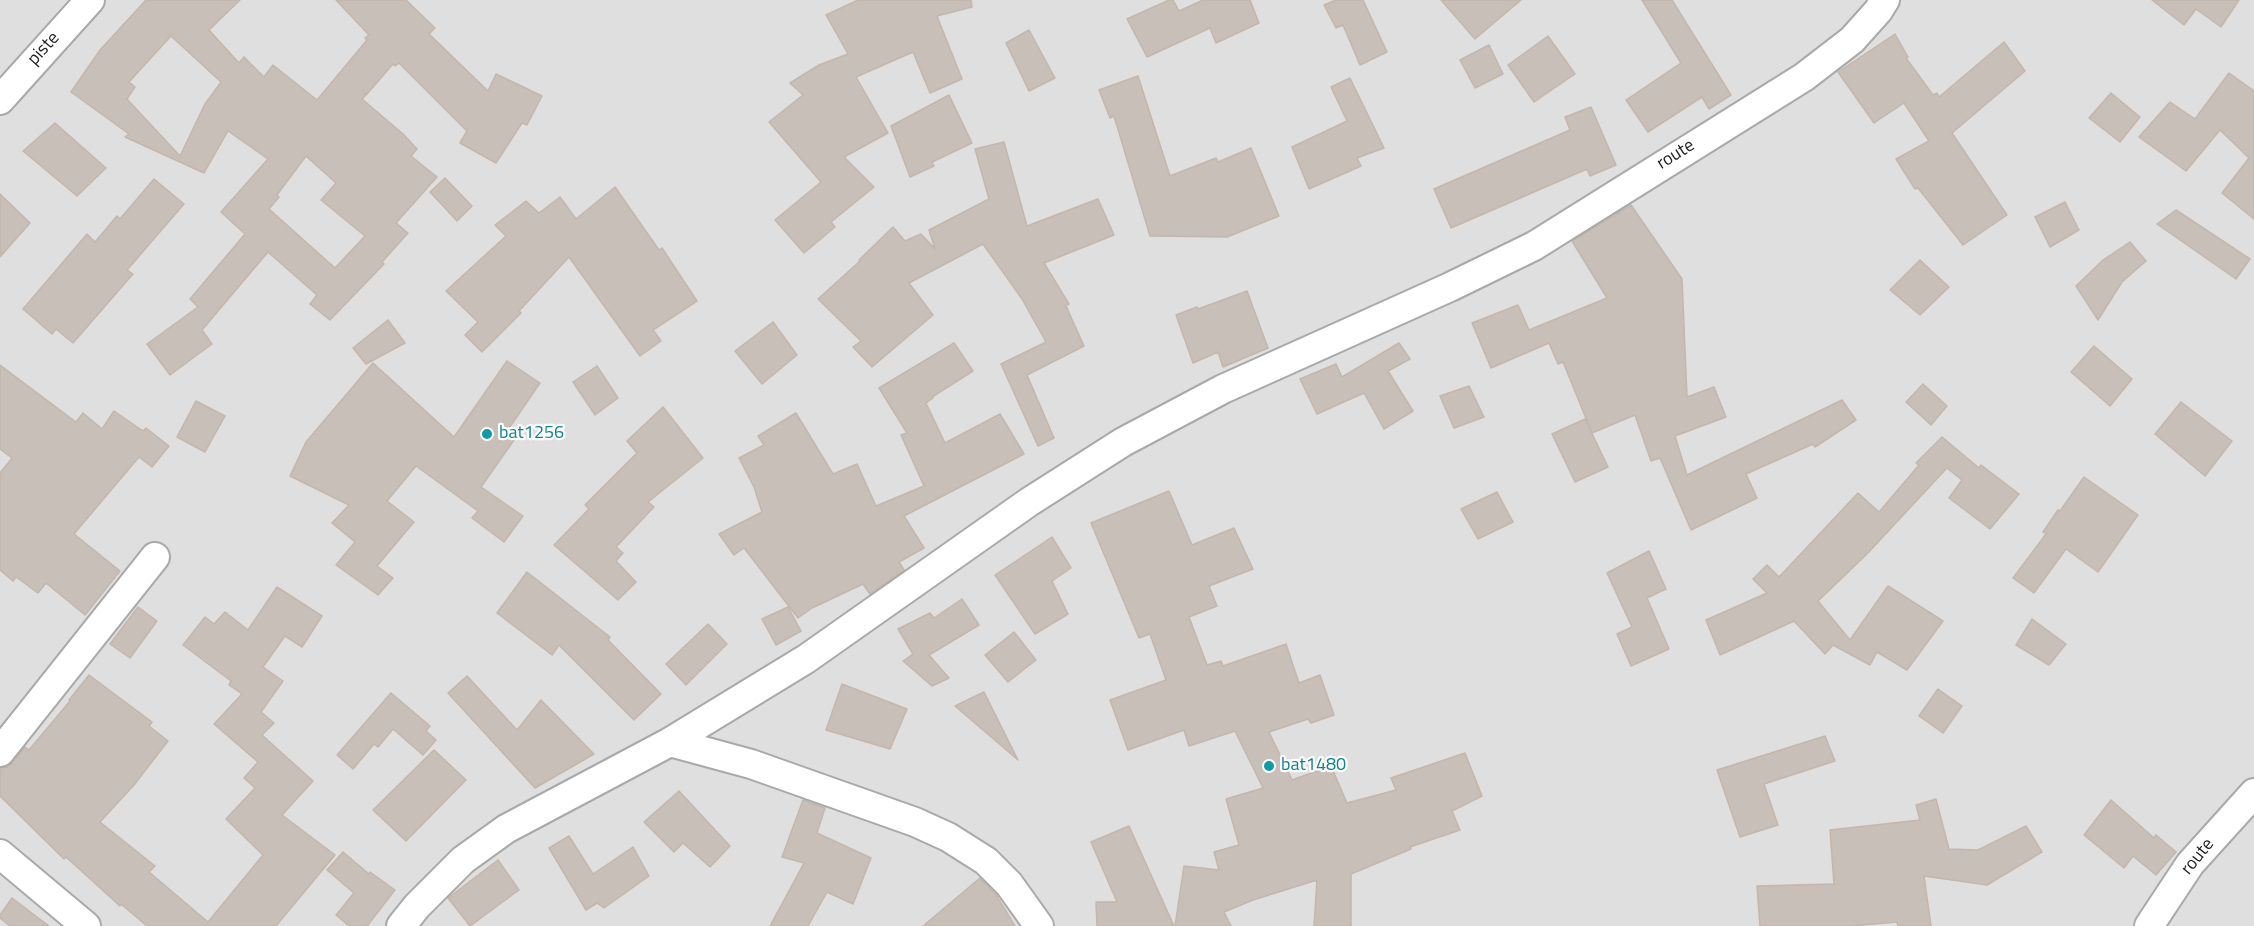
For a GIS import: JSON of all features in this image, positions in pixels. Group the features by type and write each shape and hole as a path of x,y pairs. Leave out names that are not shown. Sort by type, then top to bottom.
{"street":[{"name":"piste","path":"0,100 90,0"},
{"name":"route","path":"401,926 417,906 463,860 506,830 670,742 807,659 1029,502 1123,442 1223,389 1450,287 1534,246 1803,77 1852,40 1885,0"},
{"path":"0,752 155,557"},
{"path":"670,742 762,768 915,822 948,837 986,861 1009,884 1040,926"},
{"name":"route","path":"2149,926 2190,864 2254,793"},
{"path":"0,854 86,926"}],"shaded area":[{"path":"0,0 2254,0 2254,926 0,926"}],"building":[{"path":"146,0 240,0 209,30 239,63 244,57 264,77 273,65 317,100 369,35 336,0 406,0 435,28 429,34 488,91 496,74 542,96 527,125 522,123 496,163 460,143 467,131 399,63 395,66 393,64 367,94 363,92 366,95 362,99 403,134 417,149 411,156 437,177 396,223 408,233 382,262 384,264 330,320 310,304 317,295 268,252 202,330 212,344 170,375 147,344 198,307 190,299 245,234 221,212 268,159 228,131 204,173 125,137 129,134 71,92 100,50","holes":["171,36 221,82 205,104 180,156 127,99 135,87 129,82","306,156 336,183 321,200 365,236 335,268 269,209"]},
{"path":"858,0 971,0 972,7 937,16 962,79 930,93 913,52 856,77 888,133 844,157 874,187 831,222 835,227 804,253 775,220 821,182 769,122 803,95 790,83 819,65 848,54 826,15"},
{"path":"1173,0 1179,11 1203,0 1250,0 1259,23 1216,43 1210,28 1147,57 1127,19"},
{"path":"1336,0 1363,0 1387,52 1360,65 1343,25 1336,28 1324,5"},
{"path":"1441,0 1521,0 1475,39"},
{"path":"1642,0 1672,0 1731,95 1709,109 1702,97 1648,132 1626,100 1681,63"},
{"path":"2152,0 2239,0 2221,27 2196,9 2184,25"},
{"path":"1029,30 1055,78 1029,91 1006,43"},
{"path":"1895,34 1908,57 1906,58 1933,95 1937,93 1939,97 2004,42 2025,71 1952,133 2007,215 1963,245 1918,188 1915,189 1896,159 1929,141 1904,103 1874,123 1838,72"},
{"path":"1548,36 1575,74 1534,102 1508,65"},
{"path":"1489,45 1503,74 1475,88 1460,60"},
{"path":"2229,73 2254,91 2254,219 2222,193 2249,158 2220,130 2186,171 2139,137 2170,102 2195,119"},
{"path":"1138,76 1170,176 1216,158 1218,162 1251,148 1279,216 1227,237 1150,236 1114,116 1110,118 1099,90"},
{"path":"1350,78 1384,148 1357,158 1361,166 1309,189 1292,147 1347,121 1331,87"},
{"path":"2111,93 2140,117 2120,142 2089,118"},
{"path":"949,95 972,143 932,162 934,166 910,177 891,126"},
{"path":"1591,107 1616,165 1590,176 1587,169 1451,228 1434,189 1570,130 1565,117"},
{"path":"55,123 106,168 77,196 23,151"},
{"path":"1004,142 1027,226 1098,199 1114,235 1044,263 1069,304 1066,306 1084,346 1027,375 1054,438 1038,446 1001,364 1046,342 1022,299 983,244 909,283 933,315 872,367 853,347 861,341 818,299 893,227 905,241 921,234 935,249 929,230 989,199 975,149"},
{"path":"445,178 472,206 457,221 430,192"},
{"path":"154,179 184,204 127,270 133,274 73,343 56,329 52,334 23,309 87,234 95,242 117,216 120,219"},
{"path":"615,187 659,250 662,248 697,301 653,330 661,341 640,356 569,257 519,311 521,313 482,352 465,335 478,322 446,291 506,236 495,225 526,201 539,213 560,197 576,219"},
{"path":"0,194 30,223 0,257"},
{"path":"2065,202 2079,230 2050,247 2035,217"},
{"path":"1631,205 1682,279 1687,397 1714,387 1726,417 1675,436 1687,475 1842,400 1856,420 1815,447 1813,444 1746,474 1757,498 1691,530 1660,458 1651,461 1635,415 1592,433 1563,362 1558,364 1549,343 1491,368 1472,323 1518,305 1529,330 1607,298 1572,241"},
{"path":"2176,210 2250,259 2236,279 2157,224"},
{"path":"2130,242 2146,261 2122,282 2098,320 2076,286 2103,260"},
{"path":"1920,260 1949,287 1920,315 1890,290"},
{"path":"1247,291 1268,348 1223,367 1218,352 1193,363 1176,315"},
{"path":"388,320 405,343 366,364 353,348"},
{"path":"773,322 797,355 762,384 735,351"},
{"path":"954,343 973,371 926,403 945,443 1000,414 1024,454 904,516 924,548 899,562 904,570 870,594 863,584 812,608 798,618 744,548 734,555 719,534 762,512 754,487 739,458 764,445 758,436 796,413 833,474 857,464 876,506 924,486 901,435 907,433 879,388"},
{"path":"1399,343 1410,359 1388,371 1413,411 1384,429 1364,393 1317,414 1300,379 1336,364 1342,377"},
{"path":"2094,346 2132,379 2110,406 2071,372"},
{"path":"507,361 540,383 505,434 514,440 481,487 523,516 504,542 472,518 478,511 416,466 387,501 414,522 377,566 393,578 378,595 336,565 355,542 332,523 349,505 290,476 306,442 373,363 454,437"},
{"path":"0,365 76,422 83,413 102,429 114,411 143,431 146,428 169,446 152,467 139,457 74,534 120,571 85,615 46,583 38,593 16,577 13,581 0,570 0,473 12,458 0,449"},
{"path":"597,366 618,398 595,415 573,382"},
{"path":"1923,384 1947,406 1931,425 1906,402"},
{"path":"1469,386 1484,417 1454,428 1440,396"},
{"path":"196,401 225,416 205,452 177,437"},
{"path":"2181,402 2232,441 2205,476 2155,434"},
{"path":"663,407 703,458 648,502 654,507 616,547 623,553 616,561 636,582 618,600 554,545 589,509 585,505 637,453 627,441"},
{"path":"1585,419 1608,467 1575,482 1552,434"},
{"path":"1942,437 1979,468 1981,465 2019,494 1990,529 1949,498 1962,480 1947,468 1866,555 1818,601 1850,640 1888,586 1943,621 1907,670 1877,652 1870,665 1833,645 1825,654 1794,621 1720,655 1706,620 1767,593 1753,579 1767,565 1779,577 1858,493 1879,512 1919,465 1916,463"},
{"path":"2084,477 2138,515 2098,572 2066,549 2034,593 2013,578 2046,534 2043,532 2058,510 2060,511"},
{"path":"1169,491 1192,545 1234,528 1253,569 1209,586 1217,606 1189,617 1207,665 1221,661 1223,666 1286,644 1299,683 1320,675 1334,715 1311,723 1308,719 1269,732 1292,780 1331,766 1347,803 1396,790 1391,778 1465,753 1482,796 1452,811 1460,830 1410,847 1411,849 1351,874 1351,926 1314,926 1317,880 1253,900 1224,912 1231,926 1175,926 1184,866 1219,870 1214,852 1239,845 1226,799 1263,788 1235,731 1189,746 1184,730 1128,750 1110,700 1166,680 1150,634 1139,638 1091,523"},
{"path":"1497,492 1513,522 1478,539 1461,509"},
{"path":"1052,537 1071,568 1052,581 1068,614 1035,634 995,575"},
{"path":"1649,551 1666,589 1647,598 1669,649 1631,666 1617,634 1632,627 1607,573"},
{"path":"527,572 610,637 608,640 661,694 634,720 559,645 552,655 497,613"},
{"path":"277,587 322,616 302,647 285,636 263,667 283,681 261,712 274,723 262,735 313,781 282,815 335,855 276,926 147,926 121,904 120,906 66,857 64,859 0,796 0,768 12,763 25,747 29,750 89,675 152,722 149,726 168,741 134,785 100,822 155,866 149,872 208,922 263,855 226,819 255,788 244,778 258,762 214,724 242,694 229,685 231,681 183,645 205,617 214,624 225,612 248,630"},
{"path":"962,599 979,625 929,655 949,678 932,686 903,661 913,654 898,629 930,613 934,618"},
{"path":"138,607 157,621 130,658 110,644"},
{"path":"788,607 801,631 776,645 762,619"},
{"path":"2032,619 2066,644 2049,665 2016,645"},
{"path":"708,624 727,644 686,685 666,664"},
{"path":"1014,632 1036,660 1008,682 985,655"},
{"path":"467,676 517,730 541,700 594,754 535,788 448,693"},
{"path":"842,684 907,709 890,749 826,730"},
{"path":"1938,689 1962,706 1943,733 1919,716"},
{"path":"984,692 1018,760 955,706"},
{"path":"391,693 430,726 426,731 436,740 423,755 393,729 378,747 374,744 353,769 337,755"},
{"path":"1825,736 1835,761 1764,784 1778,825 1740,837 1717,770"},
{"path":"434,750 466,780 406,841 373,810"},
{"path":"679,791 730,846 710,867 683,843 674,852 644,822"},
{"path":"1936,799 1949,849 1978,850 2026,826 2042,852 1987,885 1924,876 1931,926 1898,926 1897,922 1850,926 1760,926 1757,886 1834,884 1830,830 1920,820 1916,805"},
{"path":"803,800 825,808 817,833 871,858 853,904 827,892 808,926 770,926 804,863 782,857"},
{"path":"2111,800 2154,838 2156,835 2176,852 2156,875 2133,856 2124,868 2084,835"},
{"path":"1129,826 1174,926 1097,926 1096,902 1117,902 1091,842"},
{"path":"569,836 593,874 633,847 649,876 604,908 597,903 586,910 549,848"},
{"path":"343,852 369,874 370,872 395,890 367,926 349,926 336,915 354,893 327,870"},
{"path":"498,860 519,890 470,926 448,898"},
{"path":"980,878 996,895 1015,926 923,926"},
{"path":"12,898 49,926 10,926 0,918 0,915"}],"place":[{"name":"bat1256","path":"487,434"},
{"name":"bat1480","path":"1269,766"}]}
